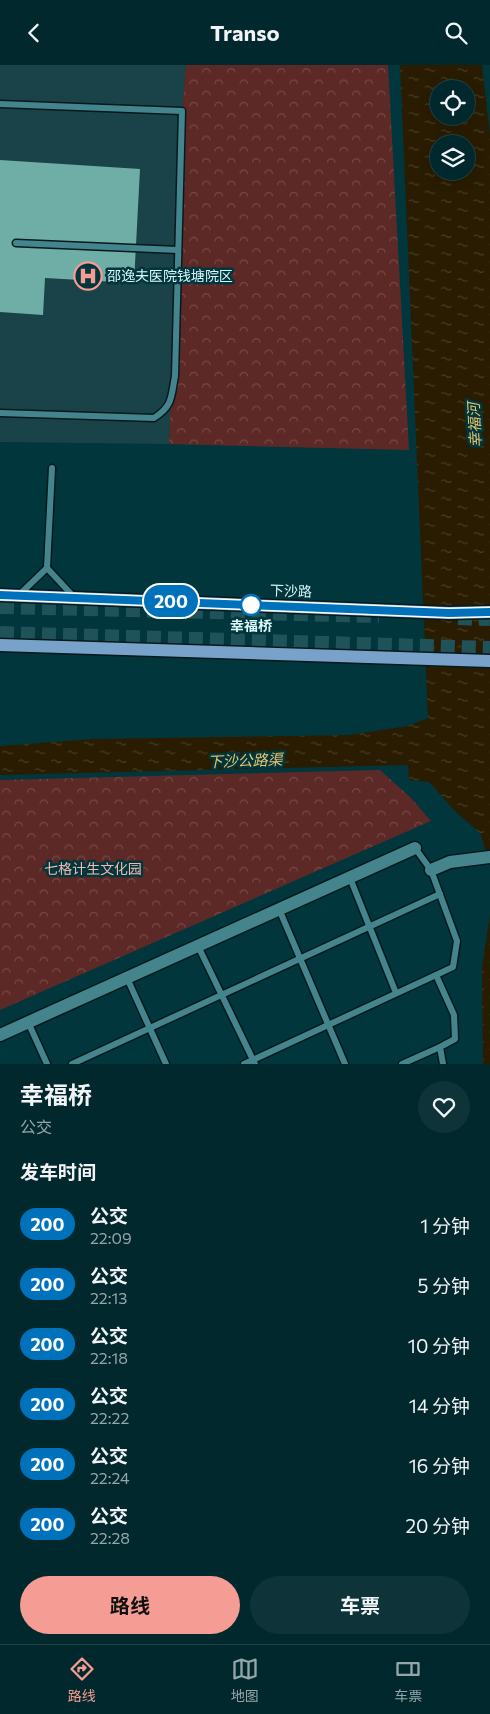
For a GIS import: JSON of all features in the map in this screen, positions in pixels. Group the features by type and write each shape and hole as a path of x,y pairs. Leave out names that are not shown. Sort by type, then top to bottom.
{"main road":[{"name":"下沙路","path":"0,595 449,613 490,612"},
{"path":"0,645 490,661"}],"street":[{"path":"0,1035 415,848"},
{"path":"431,870 450,862 485,858"}],"lane":[{"path":"0,104 182,111 175,376 171,400 164,411 154,418 0,413"},
{"path":"16,243 178,250"},
{"path":"19,595 47,568 52,468"},
{"path":"47,568 75,598"},
{"path":"244,1064 254,1062 328,1025 453,967 457,941 431,870 415,848"},
{"path":"350,878 396,993"},
{"path":"72,1064 440,894"},
{"path":"279,909 345,1064"},
{"path":"198,945 254,1062"},
{"path":"402,1064 455,1039 454,1015 436,975"},
{"path":"127,977 166,1064"},
{"path":"28,1022 47,1064"},
{"path":"440,1047 443,1064"}],"shaded area":[{"name":"邵逸夫医院钱塘院区","path":"0,65 186,65 182,111 169,444 0,442"}],"green space":[{"path":"186,65 388,65 409,450 169,444 182,111"},
{"name":"七格计生文化园","path":"380,770 411,798 431,821 0,1010 0,780"}],"water":[{"path":"400,65 482,65 490,136 490,864 480,833 456,812 429,782 409,780 408,765 0,775 0,746 94,739 348,735 408,726 428,718"},
{"path":"490,914 490,1064 483,1064 482,968"}],"building":[{"name":"邵逸夫医院钱塘院区","path":"0,160 140,169 134,283 45,278 43,315 0,312"}],"tunnel":[{"path":"0,607 379,616"},
{"path":"458,618 490,619"},
{"path":"0,633 490,648"}],"bus line":[{"name":"200","path":"0,595 449,613 490,612"}],"place":[{"name":"邵逸夫医院钱塘院区","path":"88,276"},
{"name":"幸福桥","path":"251,605"}],"water label":[{"name":"幸福河","path":"475,425"},
{"name":"下沙公路渠","path":"245,761"}]}
